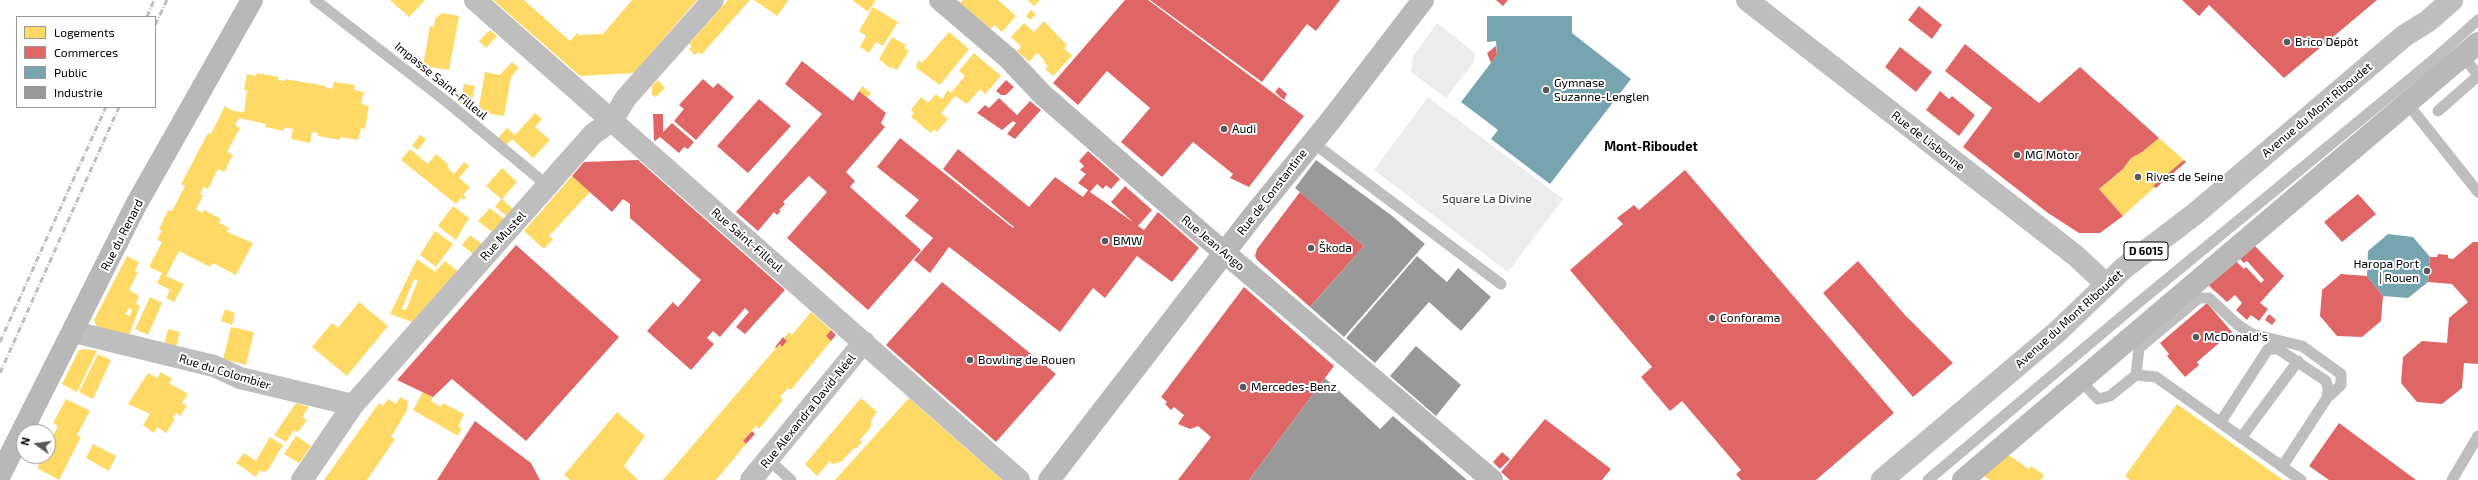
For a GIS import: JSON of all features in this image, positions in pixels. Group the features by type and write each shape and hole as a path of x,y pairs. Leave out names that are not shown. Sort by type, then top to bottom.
{"street":[{"name":"Rue du Renard","path":"0,475 74,332 137,203 252,0"},
{"name":"Rue Saint-Filleul","path":"475,0 1013,474"},
{"name":"Rue Mustel","path":"302,480 353,405 593,134 613,120 625,99 713,0"},
{"name":"Rue Jean Ango","path":"940,0 1008,58 1054,105 1492,480"},
{"name":"Rue de Constantine","path":"1049,480 1423,0"},
{"name":"Rue de Lisbonne","path":"1747,0 2076,256 2106,284"},
{"name":"Avenue du Mont Riboudet","path":"2404,36 2417,11 2429,0"},
{"name":"Avenue du Mont Riboudet","path":"1882,480 2051,337 2106,284 2208,203 2404,36 2428,21 2452,0"},
{"path":"1963,480 2470,50"},
{"name":"Rue du Colombier","path":"74,332 214,366 240,378 353,405"},
{"name":"Rue Alexandra David-Néel","path":"751,480 769,460 864,342"}],"lane":[{"name":"Impasse Saint-Filleul","path":"316,0 447,102 548,186"},
{"path":"1928,480 2132,308 2432,61 2478,20"},
{"path":"2438,112 2478,76 2470,50"},
{"path":"2407,103 2478,192"},
{"path":"1312,142 1501,284"},
{"path":"2136,375 2139,348 2199,298 2209,298 2238,325 2252,334 2302,346 2340,374 2341,385 2327,398 2282,467"},
{"path":"2220,423 2268,349 2278,349 2326,381 2328,388 2327,398"},
{"path":"2241,438 2298,361"},
{"path":"2080,380 2098,399 2110,396 2136,375 2156,377 2301,480"},
{"path":"2452,480 2478,436"},
{"path":"769,460 791,480"}],"green space":[{"path":"1437,23 1475,53 1474,62 1446,98 1411,72 1413,56"},
{"name":"Square La Divine","path":"1428,97 1563,199 1508,272 1374,170"}],"building: Logements":[{"path":"390,0 425,0 409,17"},
{"path":"493,0 524,0 570,41 577,33 579,35 603,34 632,0 697,0 634,73 580,76"},
{"path":"728,0 750,0 701,55 699,52 695,55 689,49 692,46 689,44"},
{"path":"754,0 789,0 777,16"},
{"path":"852,0 876,0 868,12"},
{"path":"963,0 998,0 1016,16 1002,32 994,25 991,29 960,3"},
{"path":"1028,0 1040,0 1034,6"},
{"path":"873,7 898,22 883,46 876,42 869,53 860,47 866,36 859,31"},
{"path":"1031,10 1036,14 1030,20 1026,16"},
{"path":"442,13 459,16 449,70 423,66 430,26 434,27 435,19"},
{"path":"1044,21 1067,45 1064,48 1072,56 1053,76 1045,69 1048,66 1037,53 1029,62 1017,51 1021,46 1011,37 1024,23 1034,32"},
{"path":"490,30 497,36 486,48 479,41"},
{"path":"949,32 969,49 940,85 916,68 918,60 922,63"},
{"path":"892,37 906,45 904,48 909,51 897,70 892,67 891,69 879,59"},
{"path":"974,53 1001,76 985,94 980,89 967,104 955,96 941,113 948,119 937,132 934,129 931,133 911,117 914,113 911,110 921,97 928,103 936,94 942,99 948,90 951,93 965,76 959,71"},
{"path":"512,62 519,68 511,77 504,116 478,112 485,72 500,75"},
{"path":"257,73 279,77 278,80 285,81 285,79 326,86 326,88 332,89 334,82 355,85 354,90 364,92 361,104 369,106 365,129 361,128 358,140 341,137 340,140 318,136 318,133 312,132 310,143 291,139 293,129 285,127 284,131 265,127 266,124 239,118 235,125 240,128 227,152 233,155 224,172 218,169 208,189 204,187 200,194 203,196 196,209 202,213 204,210 221,219 219,223 229,228 227,232 253,243 236,275 213,263 210,267 179,251 166,276 184,284 174,302 166,298 170,290 157,283 162,273 149,267 162,242 157,240 162,230 159,229 168,210 172,211 185,186 181,184 208,133 211,134 225,106 233,111 244,112 247,91 244,90 247,74 256,76"},
{"path":"658,80 665,88 656,97 652,95 652,86"},
{"path":"464,84 475,86 471,106 460,104"},
{"path":"862,86 871,93 867,98 859,91"},
{"path":"535,113 542,119 535,127 550,140 533,158 512,139 505,146 497,139 507,128 515,135"},
{"path":"420,135 426,139 418,150 412,146"},
{"name":"Rives de Seine","path":"2159,138 2184,160 2123,216 2099,189 2123,169 2131,158 2142,152"},
{"path":"410,149 428,164 436,154 449,165 447,167 454,174 464,162 469,166 459,178 470,187 463,195 466,197 464,200 461,198 456,204 401,160"},
{"path":"502,168 517,182 502,199 513,209 507,216 495,207 501,199 486,186"},
{"path":"572,176 590,192 549,236 553,239 544,249 524,231"},
{"path":"453,206 469,218 456,240 438,226"},
{"path":"490,208 504,219 492,232 478,221"},
{"path":"435,231 453,244 436,267 420,255"},
{"path":"470,235 482,244 473,254 462,245"},
{"path":"127,256 139,262 135,271 138,272 129,290 139,296 136,304 140,306 129,335 97,327 94,320","holes":["129,308 132,309 130,316 125,314"]},
{"path":"417,259 435,272 445,261 458,271 412,322 390,314","holes":["414,279 418,280 406,310 402,309"]},
{"path":"150,297 162,303 148,335 135,329"},
{"path":"359,302 388,326 347,376 312,347 332,323 338,328"},
{"path":"225,309 235,313 232,325 221,321"},
{"path":"811,312 831,330 826,336 831,341 791,390 788,388 780,397 783,400 759,429 756,426 743,441 746,444 716,480 663,480 776,348 780,344 782,347 787,341 784,338 789,332 792,335"},
{"path":"231,327 254,332 246,365 223,359"},
{"path":"168,329 180,332 176,347 164,344"},
{"path":"86,349 97,351 77,392 62,384 79,350"},
{"path":"98,354 111,360 93,399 79,392"},
{"path":"161,372 172,379 169,383 188,394 182,403 187,406 180,416 176,413 173,417 175,419 166,433 157,427 154,433 143,425 150,414 128,404 148,373 157,378"},
{"path":"423,392 433,397 431,401 441,407 443,403 464,414 458,427 462,428 458,436 413,410"},
{"path":"400,397 408,401 407,410 391,437 395,439 367,480 324,480 379,403 383,406 388,399 396,404"},
{"path":"861,398 877,412 871,420 871,427 860,440 862,442 856,449 854,448 841,462 832,464 830,461 817,476 805,464"},
{"path":"909,398 1002,480 835,480"},
{"path":"66,399 90,411 77,435 81,437 59,480 37,468 39,464 56,464 56,430 58,426 53,423"},
{"path":"296,403 309,407 302,417 307,420 298,432 294,430 286,442 274,435"},
{"path":"2177,404 2283,480 2130,480 2125,476"},
{"path":"617,412 645,436 624,466 638,480 570,480 564,475"},
{"path":"296,436 311,446 299,463 284,454"},
{"path":"270,437 283,445 268,470 264,472 260,470 256,477 236,463 244,453 256,461"},
{"path":"93,444 116,456 109,471 86,458"},
{"path":"2007,454 2029,469 2031,466 2044,475 2041,480 1990,480 1982,475"}],"building: Commerces":[{"path":"1125,0 1148,0 1304,116 1249,187 1230,178 1233,174 1193,142 1162,177 1121,142 1150,108 1107,71 1078,105 1053,83"},
{"path":"1150,0 1340,0 1316,31 1307,24 1262,82"},
{"path":"1496,0 1508,0 1503,6"},
{"name":"Brico Dépôt","path":"2182,0 2377,0 2284,78 2209,5 2199,16"},
{"path":"1919,6 1942,25 1932,39 1908,20"},
{"path":"1965,44 2039,103 2080,67 2159,138 2142,152 2131,158 2123,169 2099,189 2123,216 2100,233 2079,233 2048,213 1963,147 1992,108 1945,71"},
{"path":"1496,46 1497,55 1491,63 1487,53"},
{"path":"1900,47 1932,72 1916,92 1885,67"},
{"path":"802,61 853,101 859,91 886,113 881,123 885,127 846,172 855,181 850,187 921,250 868,310 787,238 827,192 809,176 783,202 785,204 779,210 781,211 777,215 774,212 758,231 736,212 822,114 785,84"},
{"path":"703,79 713,88 718,83 734,97 696,140 674,121 684,109 679,105"},
{"path":"1006,80 1014,87 1006,95 1001,95 996,91"},
{"path":"1279,87 1287,94 1284,100 1275,92"},
{"path":"1940,91 1949,99 1952,96 1975,115 1959,136 1926,110"},
{"path":"999,98 1017,115 1030,101 1041,110 1015,139 1007,134 1016,123 1013,121 1002,130 977,113 985,105 989,108"},
{"path":"759,99 791,126 748,173 717,146"},
{"path":"653,114 663,114 663,132 672,123 694,142 688,149 684,147 679,153 660,137 655,141"},
{"path":"900,138 1013,228 1014,227 943,169 958,149 1029,207 1055,177 1083,197 1088,190 1078,183 1086,174 1080,170 1084,166 1079,161 1088,151 1120,179 1111,189 1106,185 1103,189 1097,184 1090,192 1133,222 1111,202 1125,186 1152,210 1138,226 1144,230 1158,212 1199,248 1172,282 1137,256 1105,298 1093,288 1060,332 949,247 930,273 914,260 933,238 905,216 919,200 877,167"},
{"path":"638,160 785,290 745,334 736,327 749,312 745,308 720,337 713,331 707,338 714,344 691,370 647,331 673,302 678,307 701,280 630,218 630,204 623,199 612,212 572,176 584,162"},
{"path":"2184,160 2186,162 2156,188 2153,186"},
{"name":"Conforama","path":"1685,170 1894,413 1816,480 1741,480 1736,474 1741,470 1682,401 1670,411 1641,377 1652,367 1570,270 1623,224 1617,218 1634,205 1639,210"},
{"name":"Škoda","path":"1300,192 1364,246 1310,307 1257,260 1255,256 1257,249"},
{"path":"2358,194 2376,214 2342,242 2324,222"},
{"path":"2473,242 2478,242 2478,364 2464,363 2462,388 2442,404 2417,402 2401,383 2403,357 2422,341 2447,343 2449,318 2468,302 2452,284 2428,282 2430,257 2437,257 2438,254 2448,255 2448,258 2453,259"},
{"path":"2253,244 2284,276 2260,303 2268,309 2259,321 2251,315 2247,320 2236,310 2242,303 2235,295 2227,302 2207,284 2235,260 2244,269 2246,267 2261,283 2264,280 2247,261 2244,263 2238,257"},
{"path":"516,245 619,337 526,441 452,379 433,397 397,380"},
{"path":"1858,261 1904,314 1953,363 1913,397 1823,293"},
{"path":"2341,274 2367,276 2383,296 2381,321 2362,337 2337,336 2320,316 2322,290"},
{"name":"Bowling de Rouen","path":"942,282 1056,374 996,442 886,345"},
{"name":"Mercedes-Benz","path":"1244,287 1334,366 1249,480 1178,480 1211,437 1198,426 1190,429 1178,424 1184,415 1174,407 1171,410 1165,404 1167,402 1161,397"},
{"name":"McDonald's","path":"2207,303 2232,332 2197,362 2199,365 2185,377 2167,356 2169,354 2160,343"},
{"path":"2269,314 2276,320 2272,325 2265,320"},
{"path":"831,330 836,335 831,341 826,336"},
{"path":"783,337 787,341 782,347 780,344 776,348 775,347"},
{"path":"1545,419 1611,469 1602,480 1510,480 1501,472"},
{"path":"475,421 531,463 540,480 437,480"},
{"path":"2339,423 2416,480 2329,480 2309,466"},
{"path":"752,431 755,434 746,444 743,441"},
{"path":"1502,452 1510,459 1500,469 1493,462"}],"building: Public":[{"name":"Gymnase Suzanne-Lenglen","path":"1487,16 1572,16 1572,33 1631,79 1550,184 1491,139 1498,130 1461,102 1497,55 1496,41 1487,42"},
{"path":"2388,234 2413,237 2430,257 2428,282 2408,298 2383,296 2367,276 2368,251"}],"building: Industrie":[{"path":"1316,160 1391,215 1425,244 1344,337 1310,307 1364,246 1295,188"},
{"path":"1417,256 1447,282 1458,268 1491,297 1461,331 1429,302 1375,363 1346,338"},
{"path":"1416,346 1461,385 1436,416 1390,376"},
{"path":"1325,378 1380,429 1393,416 1467,480 1249,480"}],"railway":[{"path":"147,16 154,0"},
{"path":"156,23 167,0"},
{"path":"0,342 106,108"},
{"path":"0,373 119,108"}],"place":[{"name":"Brico Dépôt","path":"2287,42"},
{"name":"Gymnase Suzanne-Lenglen","path":"1546,90"},
{"name":"Audi","path":"1224,129"},
{"name":"MG Motor","path":"2017,155"},
{"name":"Rives de Seine","path":"2138,177"},
{"name":"BMW","path":"1105,241"},
{"name":"Škoda","path":"1311,248"},
{"name":"Haropa Port | Rouen","path":"2427,271"},
{"name":"Conforama","path":"1712,318"},
{"name":"McDonald's","path":"2196,337"},
{"name":"Bowling de Rouen","path":"970,360"},
{"name":"Mercedes-Benz","path":"1243,387"}],"district":[{"name":"Mont-Riboudet","path":"1651,147"}]}
